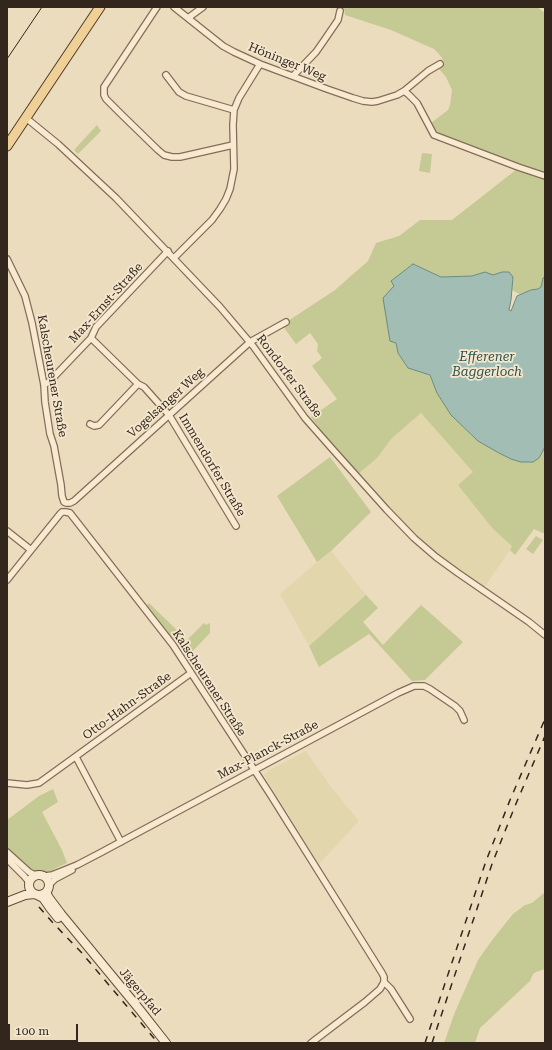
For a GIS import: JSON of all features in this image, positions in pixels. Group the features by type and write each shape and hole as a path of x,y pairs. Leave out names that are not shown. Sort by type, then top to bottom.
{"main road":[{"path":"7,146 100,7"},
{"path":"35,875 45,876 49,882 48,888 44,894 26,895 7,901 25,888 29,884 30,879 35,875"},
{"path":"29,884 31,892 36,894"},
{"name":"Jägerpfad","path":"48,888 49,898 60,914 166,1043"},
{"name":"Jägerpfad","path":"36,894 43,898 59,919 96,957"}],"street":[{"path":"157,7 104,87 104,95 147,140 164,155 180,157 233,145"},
{"name":"Höninger Weg","path":"174,7 223,46 234,52 260,64 363,101 372,102 382,100 404,91 428,71 440,64"},
{"path":"188,18 203,7"},
{"path":"292,76 316,52 338,20 340,11"},
{"path":"174,258 212,220 226,199 234,169 234,110 239,98 260,64"},
{"path":"166,76 177,90 183,94 234,110"},
{"path":"404,91 417,103 434,135 545,176"},
{"name":"Rondorfer Straße","path":"26,118 53,140 116,198 168,251 250,342 305,418 414,538 436,557 529,622 545,635"},
{"name":"Max-Ernst-Straße","path":"44,385 50,381 91,338 97,325 168,251"},
{"name":"Kalscheurener Straße","path":"7,259 26,300 32,323 44,385 49,428 54,446 64,502"},
{"name":"Vogelsanger Weg","path":"64,502 70,503 74,501 250,342 286,322"},
{"name":"Immendorfer Straße","path":"91,338 138,384 144,387 169,416 236,526"},
{"path":"90,424 94,426 99,425 138,384"},
{"name":"Kalscheurener Straße","path":"31,550 62,512 68,512 72,516 172,645 191,673 270,794 382,973 384,982 391,989 410,1019"},
{"path":"7,531 31,550 7,580"},
{"name":"Otto-Hahn-Straße","path":"7,783 27,785 39,782 76,757 191,673"},
{"name":"Max-Planck-Straße","path":"45,876 52,875 77,865 414,686 424,686 455,706 460,711 464,720"},
{"path":"76,757 121,842"},
{"path":"7,852 29,872 35,875"},
{"path":"7,859 24,876 29,884"},
{"name":"Max-Planck-Straße","path":"48,888 55,879 70,871 77,865"},
{"path":"311,1043 365,1002 380,989 384,982"}],"shaded area":[{"path":"421,413 473,472 458,485 492,528 513,546 483,589 415,536 357,475 377,458 392,438"},
{"path":"331,551 366,595 309,646 280,594"},
{"path":"306,751 331,787 359,821 319,864 264,775 268,771"}],"green space":[{"path":"343,7 537,7 545,13 545,174 443,137 434,129 431,123 448,110 452,90 446,77 439,69 444,64 439,54 434,49 391,30 345,15"},
{"path":"97,125 101,131 78,154 74,150"},
{"path":"422,153 432,154 430,173 419,171"},
{"path":"517,169 545,178 545,277 543,278 541,287 521,295 512,290 513,282 502,272 493,275 485,272 472,276 441,277 413,264 391,281 394,286 396,343 398,353 408,368 430,375 437,393 451,415 478,441 499,453 539,459 545,447 545,534 534,529 515,555 510,550 512,546 492,528 458,485 473,472 421,413 392,438 377,458 357,475 334,448 311,417 337,399 312,366 322,358 317,351 318,344 310,333 296,344 282,325 335,290 368,261 376,243 399,236 420,220 452,220"},
{"path":"330,457 371,512 331,551 317,562 277,496"},
{"path":"536,536 543,540 533,554 526,549"},
{"path":"366,595 378,608 363,622 383,645 421,605 463,642 425,680 412,681 369,634 319,667 309,646"},
{"path":"149,603 187,640 204,623 206,625 210,623 210,633 187,657 147,605"},
{"path":"53,789 58,802 42,812 62,850 67,863 49,873 34,871 28,869 7,849 7,820 39,796"},
{"path":"545,892 545,969 533,974 530,981 480,1028 475,1043 444,1043 455,1012 478,960 513,914 525,905 532,903"}],"water":[{"name":"Efferener Baggerloch","path":"413,264 441,277 472,276 485,272 493,275 502,272 509,272 513,277 509,310 511,311 517,296 541,287 543,278 545,277 545,447 539,458 533,462 521,462 511,459 478,441 451,415 437,393 430,375 408,368 398,353 396,343 390,341 383,298 394,286 391,281"}],"tram line":[{"path":"7,59 42,7"}],"railway":[{"path":"425,1043 486,861 510,800 545,719"},
{"path":"432,1043 492,864 545,736"},
{"path":"39,907 81,952 158,1043"}]}
